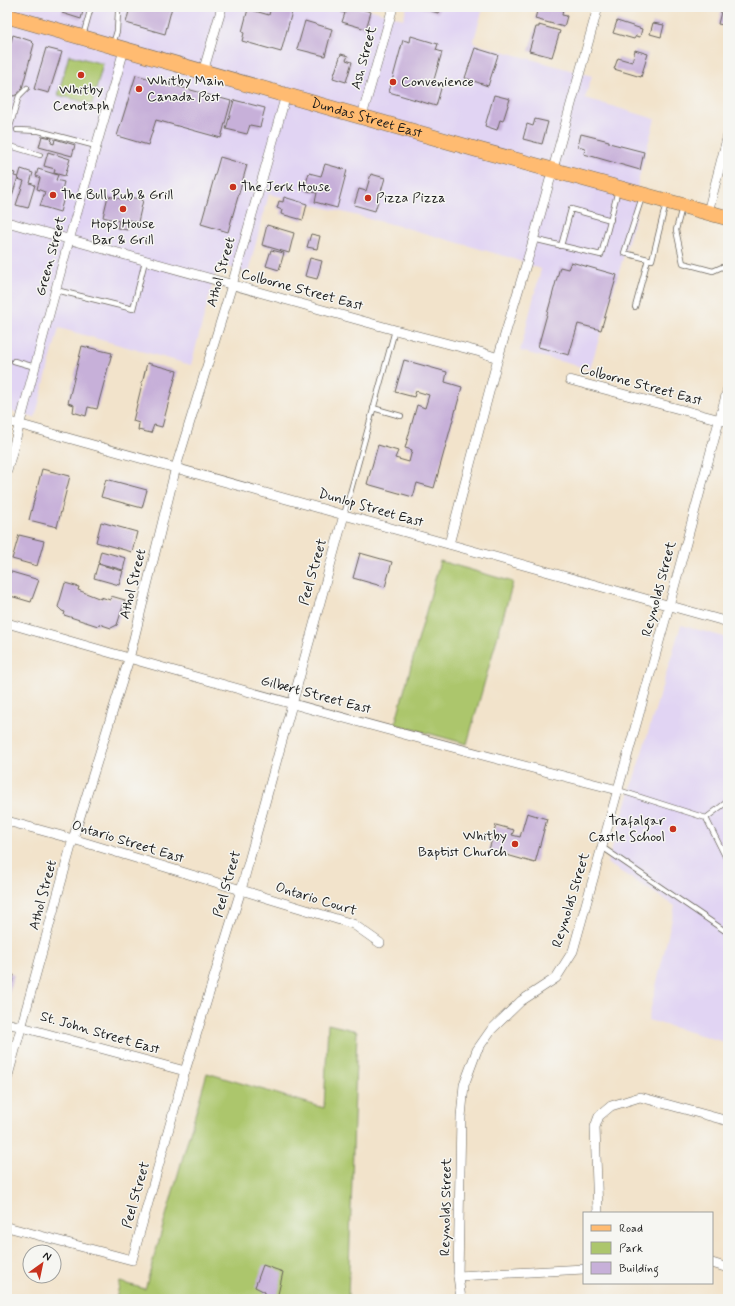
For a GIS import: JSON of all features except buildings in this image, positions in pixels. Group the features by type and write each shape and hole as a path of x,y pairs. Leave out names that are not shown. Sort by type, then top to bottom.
{"main road":[{"path":"8,7 34,24"},
{"name":"Dundas Street East","path":"7,16 728,218"}],"street":[{"path":"203,72 222,7"},
{"name":"Ash Street","path":"362,116 393,7"},
{"path":"448,544 498,358 598,7"},
{"name":"Green Street","path":"7,471 9,458 96,146 119,48"},
{"name":"Athol Street","path":"7,1079 73,839 129,659 176,467 232,285 286,95"},
{"path":"708,212 728,135"},
{"name":"Colborne Street East","path":"7,222 498,358"},
{"name":"Colborne Street East","path":"570,380 724,421"},
{"name":"Reynolds Street","path":"461,1299 458,1276 461,1117 464,1085 477,1050 491,1030 521,1001 556,978 573,951 669,606 724,421 728,388"},
{"name":"Dunlop Street East","path":"7,421 728,622"},
{"name":"Peel Street","path":"7,1226 132,1260 185,1072 241,890 291,703 344,515"},
{"name":"Gilbert Street East","path":"7,623 129,659 483,756 618,790"},
{"name":"Ontario Street East","path":"7,821 73,839 241,890"},
{"name":"Ontario Court","path":"241,890 256,896 353,924 380,942"},
{"name":"St. John Street East","path":"7,1023 185,1072"},
{"path":"598,1212 595,1127 599,1116 611,1106 640,1097 728,1121"},
{"path":"713,1263 728,1268"},
{"path":"458,1276 583,1269"}],"lane":[{"path":"83,37 91,7"},
{"path":"118,12 117,31 119,48"},
{"path":"7,137 19,96 27,88"},
{"path":"17,130 39,131 96,146"},
{"path":"7,145 40,156"},
{"path":"533,239 601,255 618,188"},
{"path":"642,194 624,253 652,260 667,201"},
{"path":"682,205 676,230 683,263 713,271 722,267 728,268"},
{"path":"561,246 571,209 610,220"},
{"path":"635,307 648,259"},
{"path":"56,290 133,309 145,261"},
{"path":"344,515 395,330"},
{"path":"14,361 35,367"},
{"path":"373,408 401,416"},
{"path":"618,790 706,818 728,862"},
{"path":"706,818 728,801"},
{"path":"602,847 728,933"}],"shaded area":[{"path":"7,7 362,7 403,19 407,7 479,7 483,9 473,43 592,76 585,98 655,119 638,181 636,215 590,369 520,351 541,269 508,257 403,227 269,194 248,273 218,264 191,365 59,328 35,418 7,410"},
{"name":"Trafalgar Castle School","path":"681,625 728,638 728,1043 648,1020 675,906 607,863"}],"green space":[{"path":"69,55 103,64 92,104 58,95"},
{"path":"440,561 513,582 467,744 395,724"},
{"path":"328,1024 357,1031 348,1299 116,1299 120,1282 145,1289 207,1073 324,1108"}],"place":[{"name":"Whitby Cenotaph","path":"81,75"},
{"name":"Convenience","path":"393,82"},
{"name":"Whitby Main Canada Post","path":"139,89"},
{"name":"The Jerk House","path":"233,187"},
{"name":"The Bull Pub & Grill","path":"53,195"},
{"name":"Pizza Pizza","path":"368,198"},
{"name":"Hops House Bar & Grill","path":"123,209"},
{"name":"Trafalgar Castle School","path":"673,829"},
{"name":"Whitby Baptist Church","path":"515,844"}]}
